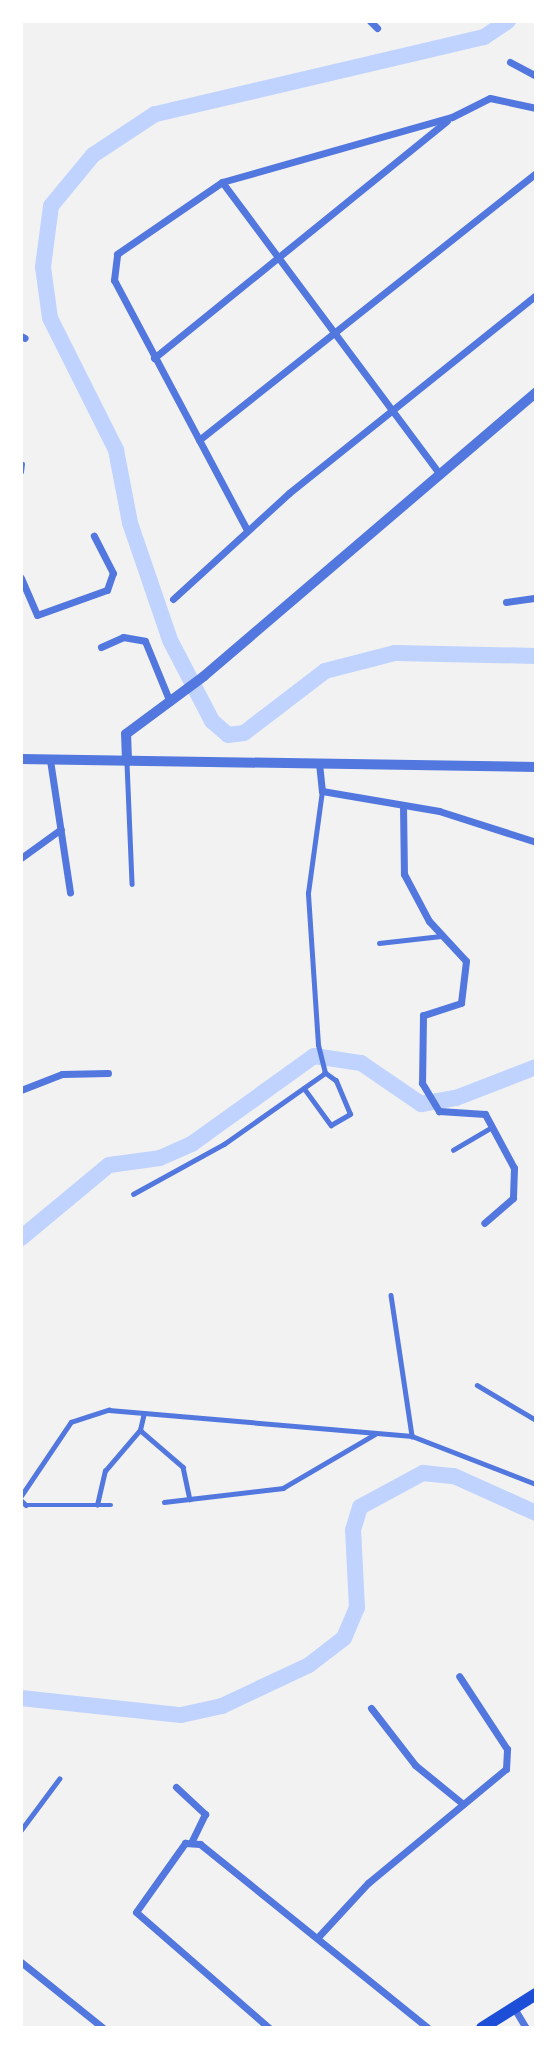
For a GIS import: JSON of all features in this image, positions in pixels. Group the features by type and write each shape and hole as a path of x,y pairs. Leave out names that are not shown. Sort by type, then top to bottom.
{"main road":[{"path":"482,2028 536,1994"}],"street":[{"path":"370,21 377,28"},
{"path":"510,62 536,76"},
{"path":"247,530 114,280 117,254 222,182 452,117 501,96 536,107"},
{"path":"154,358 452,117"},
{"path":"200,440 338,334 536,173"},
{"path":"222,182 394,409 438,472"},
{"path":"173,598 247,530 536,295"},
{"path":"127,761 126,734 204,676 438,472 535,394"},
{"path":"21,579 37,615 107,590 113,573 94,536"},
{"path":"506,602 536,597"},
{"path":"101,647 123,637 145,641 174,699"},
{"path":"21,759 536,767"},
{"path":"50,760 70,893"},
{"path":"319,763 322,791 403,805 536,842"},
{"path":"403,805 404,874 441,936 466,961 463,996 457,1006 430,1008 423,1015 421,1078 427,1095 444,1113 479,1110 493,1126 512,1157 516,1188 510,1203 484,1223"},
{"path":"21,858 61,830"},
{"path":"21,1090 62,1074 108,1073"},
{"path":"318,1937 368,1883 463,1804 509,1760 459,1676"},
{"path":"371,1708 415,1765 463,1804"},
{"path":"176,1787 205,1814 192,1841 136,1912 269,2028"},
{"path":"192,1841 318,1937 428,2028"},
{"path":"21,1962 103,2028"},
{"path":"514,2008 526,2028"}],"lane":[{"path":"21,472 22,464"},
{"path":"127,761 132,884"},
{"path":"304,1088 331,1125 351,1114 342,1090 325,1073 318,1045 308,893 322,791"},
{"path":"379,943 441,936"},
{"path":"133,1194 224,1144 325,1073"},
{"path":"453,1150 493,1126"},
{"path":"391,1295 412,1436"},
{"path":"477,1385 536,1420"},
{"path":"111,1505 26,1505 21,1498 71,1422 109,1410 412,1436 536,1484"},
{"path":"97,1505 105,1471 140,1430 144,1413"},
{"path":"140,1430 183,1466 190,1500"},
{"path":"164,1502 283,1488 376,1434"},
{"path":"21,1830 60,1779"}],"waterway":[{"path":"508,21 484,37 155,114 93,155 51,206 43,267 50,318 116,450 130,523 170,640 212,721 228,735 244,733 325,671 395,653 536,656"},
{"path":"21,1238 109,1165 160,1158 193,1143 314,1056 361,1063 421,1104 456,1098 536,1067"},
{"path":"21,1698 181,1715 222,1706 309,1665 344,1638 357,1608 353,1530 360,1507 423,1473 454,1476 536,1513"}]}
